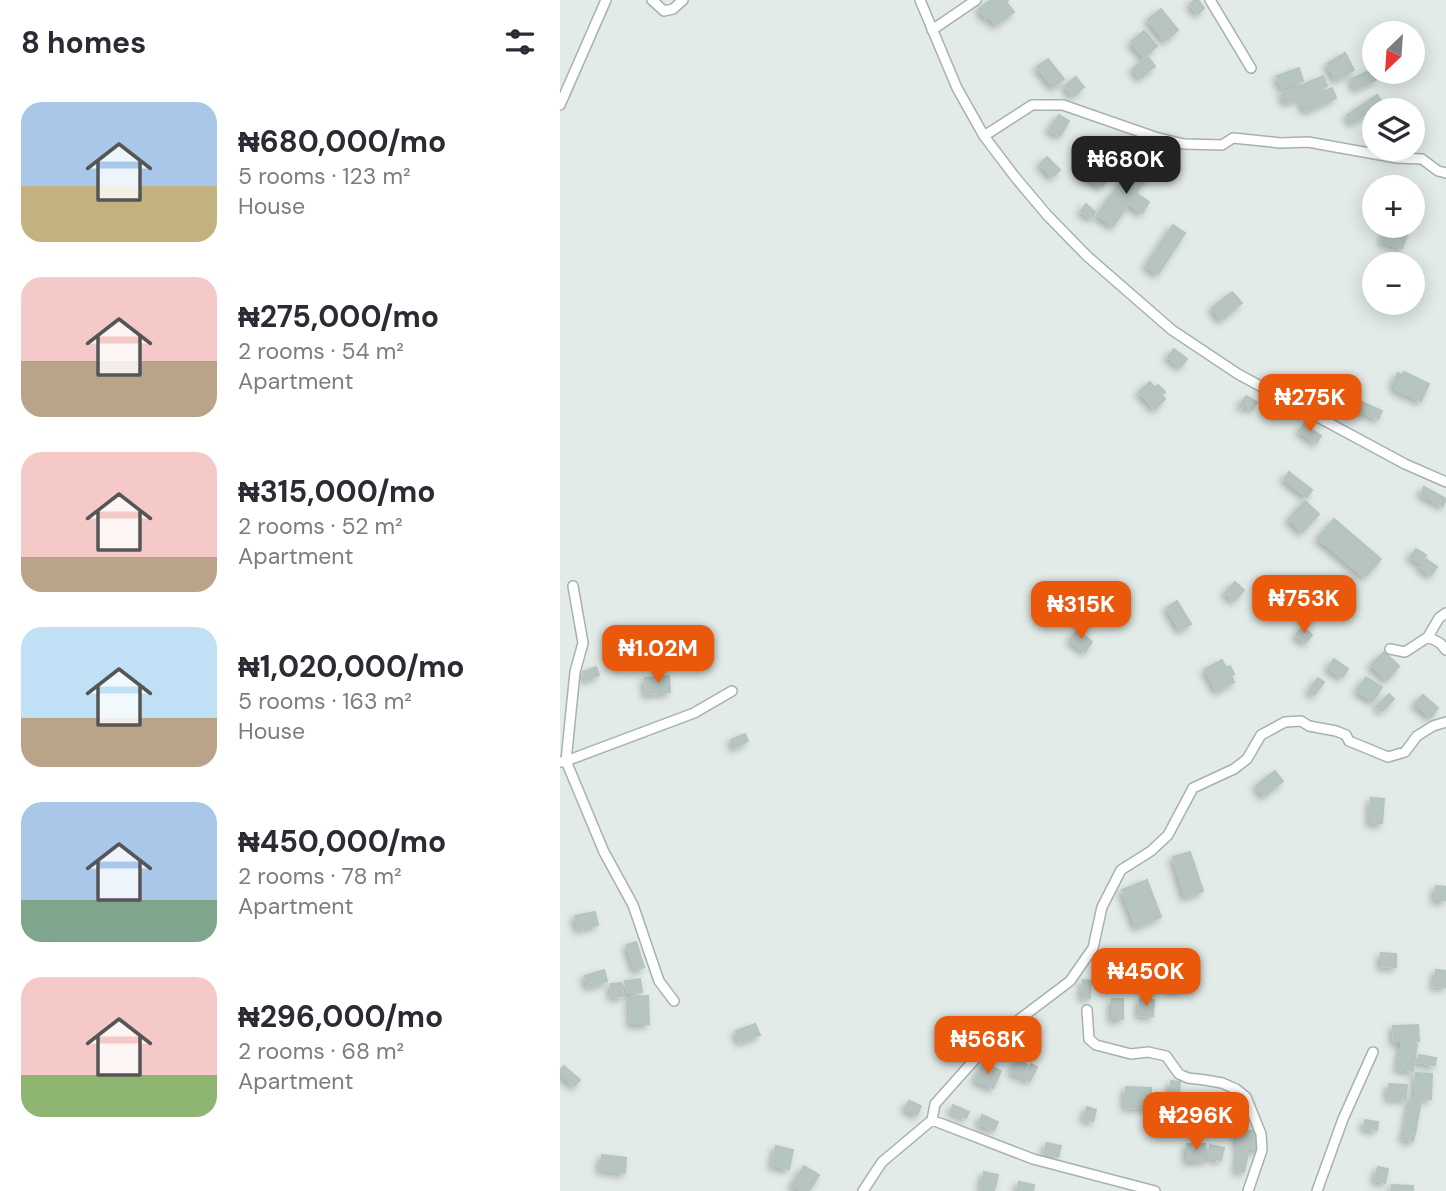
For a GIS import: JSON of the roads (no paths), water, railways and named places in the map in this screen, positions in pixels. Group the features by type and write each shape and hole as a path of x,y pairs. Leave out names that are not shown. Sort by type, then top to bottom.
{"street":[{"path":"560,105 606,0"},
{"path":"652,0 664,12 673,9 683,0"},
{"path":"920,0 957,88 984,136 1047,215 1087,256 1172,330 1238,374 1405,464 1446,482"},
{"path":"932,30 976,0"},
{"path":"1210,0 1251,68"},
{"path":"984,136 1032,105 1063,105 1155,137 1184,144 1222,145 1233,138 1281,143 1308,142 1397,158 1422,159 1438,171 1446,173"},
{"path":"573,586 583,643 575,672 563,762 604,852 633,905 659,981 674,1001"},
{"path":"1390,649 1405,652 1428,637 1439,618 1446,612"},
{"path":"1428,637 1440,643 1446,650"},
{"path":"563,762 694,713 732,691"},
{"path":"863,1191 882,1163 932,1120 935,1104 992,1040 1070,981 1093,948 1102,907 1121,870 1152,851 1168,835 1193,788 1234,769 1247,759 1261,735 1285,722 1301,722 1308,726 1336,731 1346,735 1349,741 1388,757 1405,752 1417,736 1446,722"},
{"path":"1087,1010 1089,1039 1096,1045 1131,1054 1148,1052 1166,1056 1180,1074 1188,1079 1222,1083 1246,1097 1261,1134 1262,1150 1248,1191"},
{"path":"1317,1191 1342,1119 1373,1052"},
{"path":"932,1120 1033,1159 1155,1191"}]}
